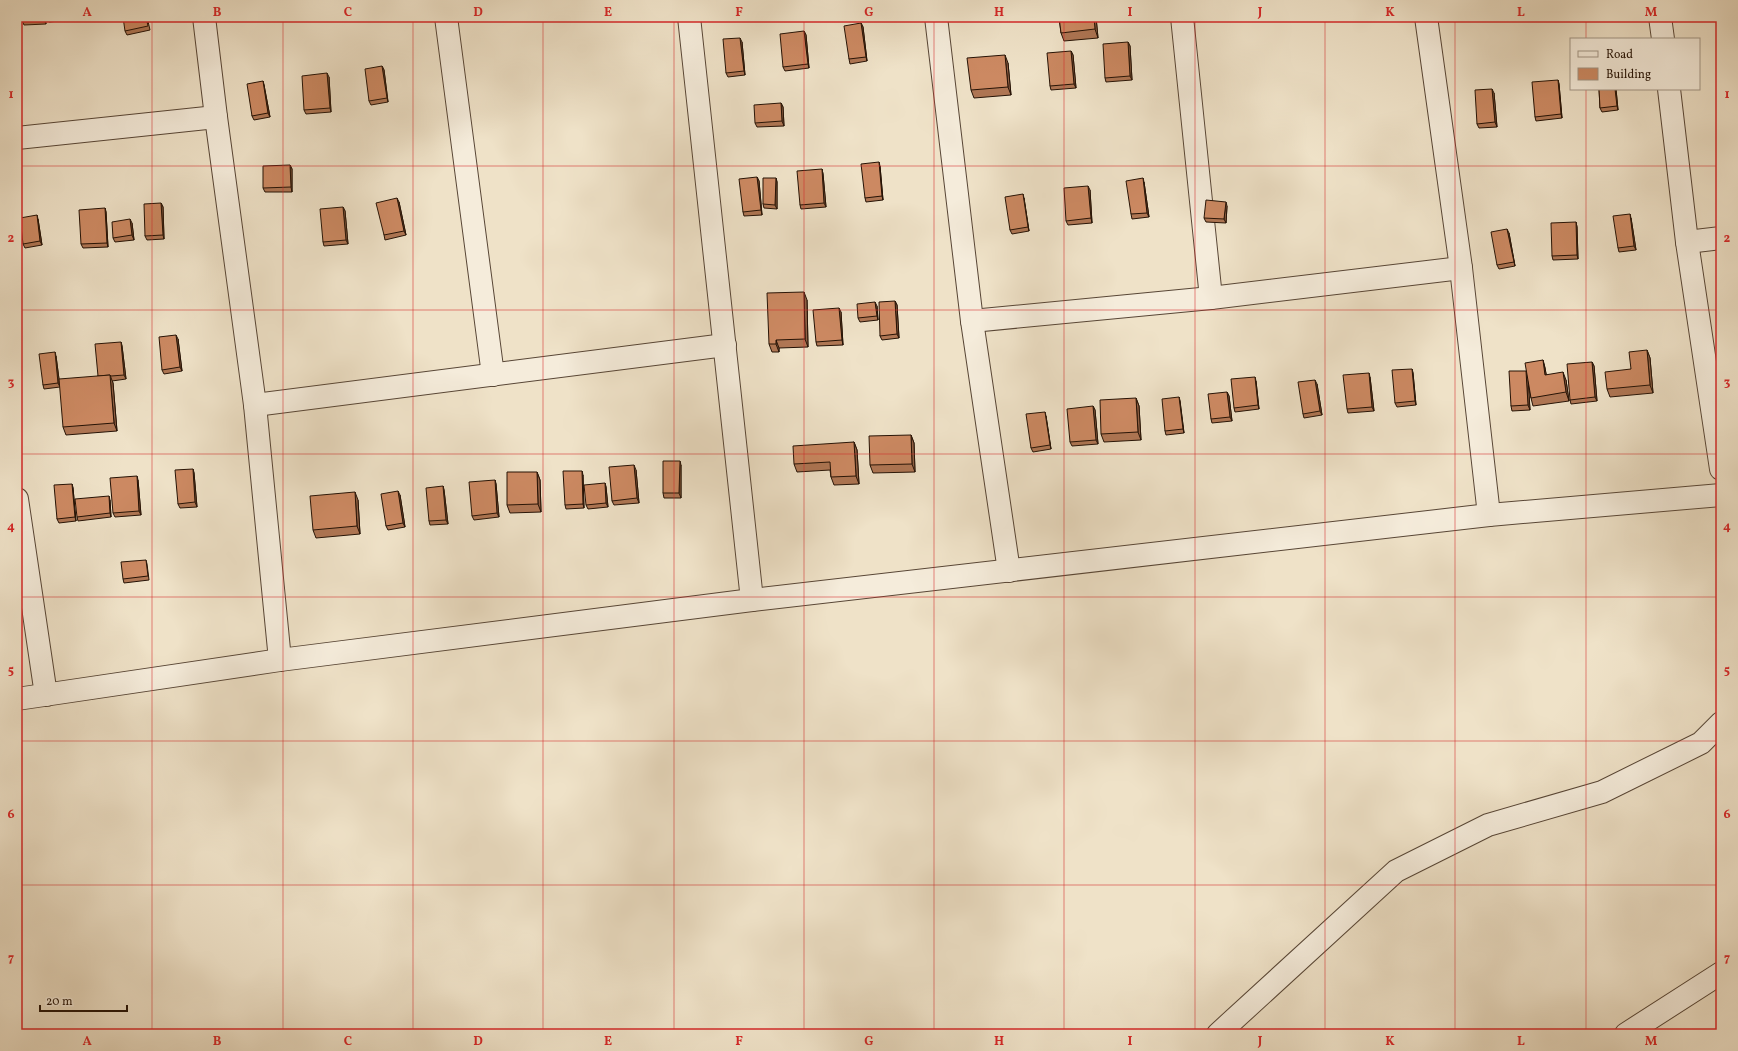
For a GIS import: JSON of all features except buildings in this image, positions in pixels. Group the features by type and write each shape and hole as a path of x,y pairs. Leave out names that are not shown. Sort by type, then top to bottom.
{"street":[{"path":"204,17 255,405 280,660"},
{"path":"446,17 493,375"},
{"path":"689,17 752,600"},
{"path":"936,17 972,321 1009,571"},
{"path":"1182,17 1211,298"},
{"path":"1426,17 1461,268 1489,515"},
{"path":"1660,17 1663,38"},
{"path":"1669,90 1687,242 1721,469"},
{"path":"17,138 216,117"},
{"path":"1687,242 1721,238"},
{"path":"972,321 1211,298 1461,268"},
{"path":"255,405 725,345"},
{"path":"17,699 280,660 752,600 1489,515 1721,495"},
{"path":"17,499 46,694"},
{"path":"1218,1034 1396,871 1488,825 1602,792 1701,743 1721,723"},
{"path":"1626,1034 1721,972"}]}
